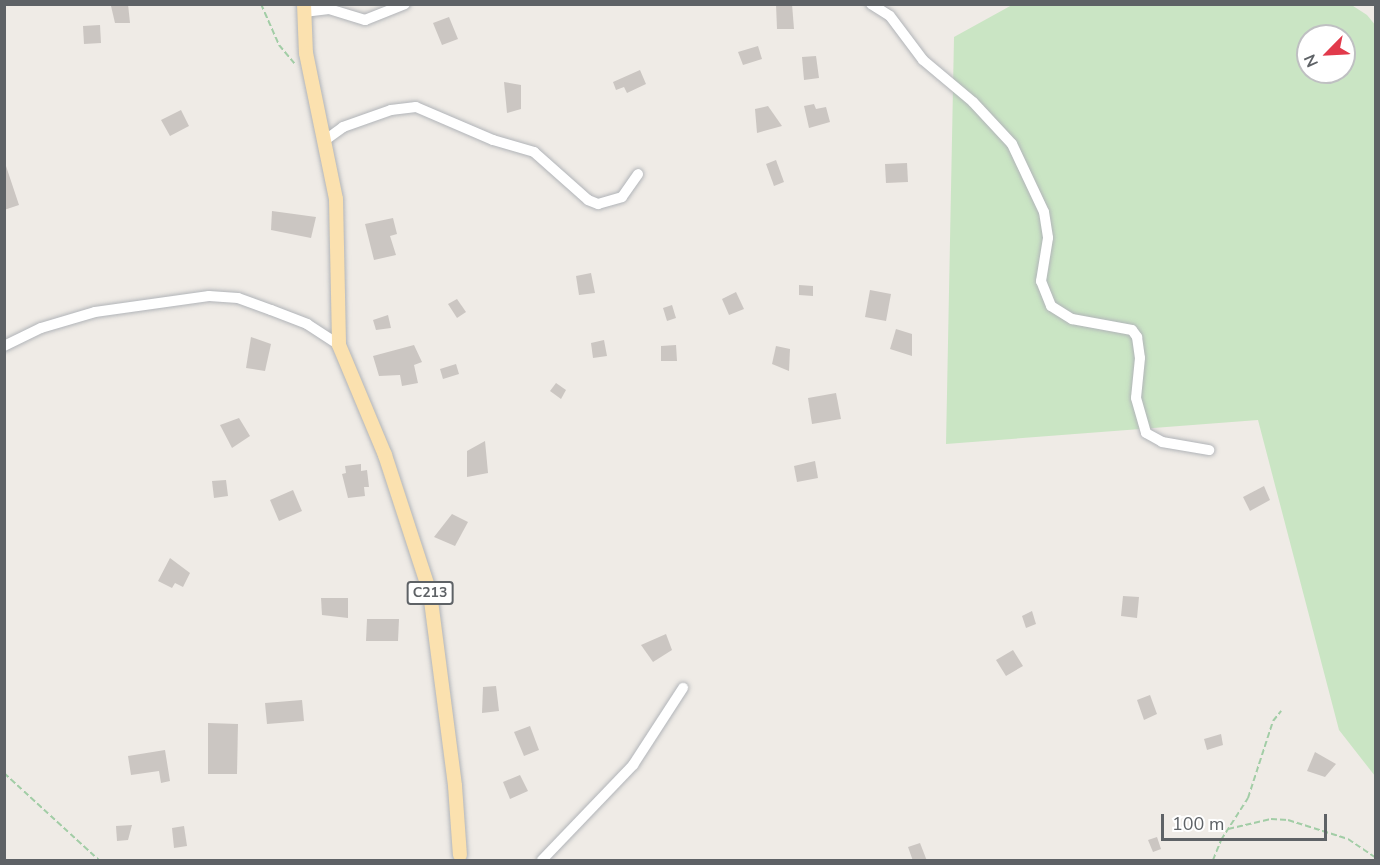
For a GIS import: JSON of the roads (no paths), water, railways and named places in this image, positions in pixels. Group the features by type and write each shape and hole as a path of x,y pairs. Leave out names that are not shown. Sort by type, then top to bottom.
{"main road":[{"name":"C213","path":"304,8 306,53 336,199 339,345 385,454 430,593 455,786 459,858"}],"street":[{"path":"304,8 329,9 365,20 405,4"},
{"path":"871,4 890,16 923,60 973,102 1012,144 1044,212 1048,238 1041,281 1051,306 1072,319 1125,327 1137,338 1140,358 1136,398 1146,433 1162,442 1209,450"},
{"path":"324,141 344,127 391,110 416,107 493,140 534,152 588,200 598,204 622,197 638,174"},
{"path":"4,346 41,328 95,312 209,296 238,298 271,310 307,324 339,345"},
{"path":"543,861 633,765 682,688"}]}
